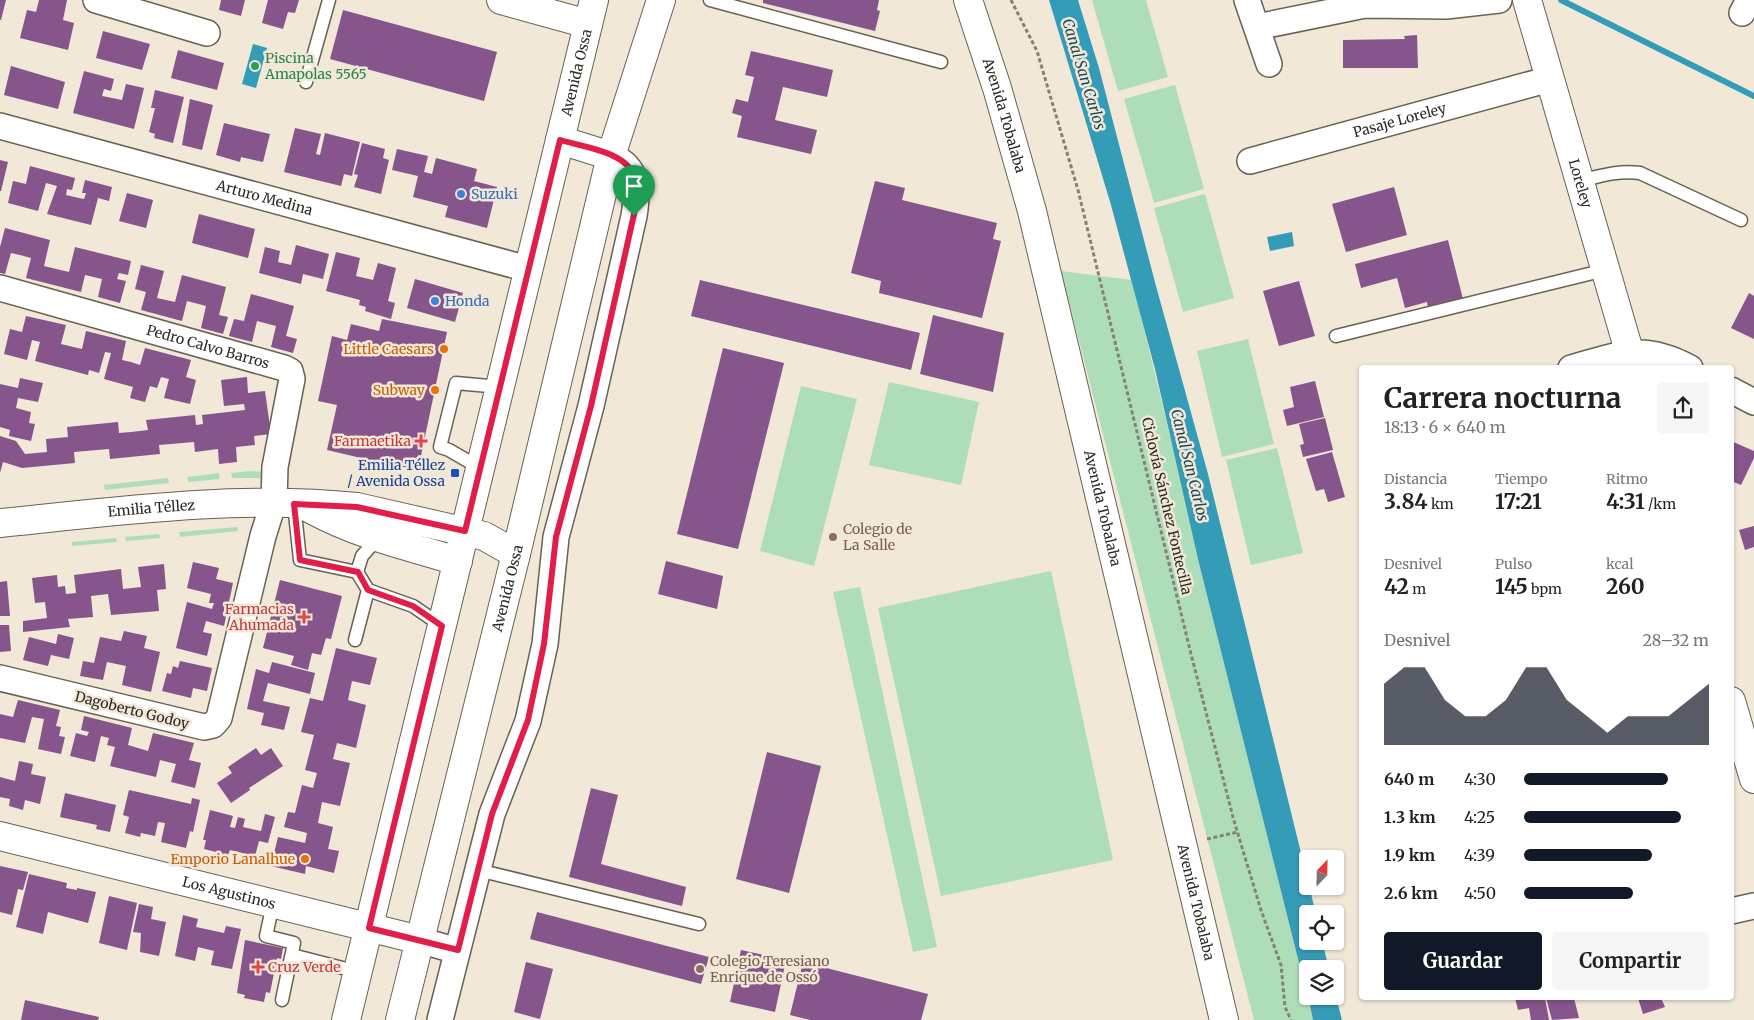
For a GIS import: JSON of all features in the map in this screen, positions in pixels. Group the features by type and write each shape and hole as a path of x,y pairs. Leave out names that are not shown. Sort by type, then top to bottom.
{"main road":[{"path":"501,0 591,12"},
{"name":"Avenida Ossa","path":"400,1020 516,554 611,156 661,0"},
{"name":"Avenida Tobalaba","path":"968,0 1000,97 1032,211 1224,1020"},
{"name":"Loreley","path":"1527,0 1632,360"},
{"name":"Avenida Ossa","path":"346,1020 591,12"},
{"path":"560,140 611,156"},
{"name":"Emilia Téllez","path":"0,524 178,504 290,503 357,507 465,531 484,536 516,554"},
{"name":"Emilia Téllez","path":"290,503 377,539 458,561"},
{"path":"1734,722 1737,744 1754,779"},
{"name":"Los Agustinos","path":"0,836 420,940"}],"street":[{"path":"1247,0 1269,64"},
{"path":"1257,27 1359,2 1446,6 1499,0"},
{"path":"104,1 151,8 207,33"},
{"name":"Pasaje Loreley","path":"1250,161 1550,79"},
{"name":"Arturo Medina","path":"0,126 528,269"},
{"path":"440,1020 492,814 528,720 544,644 556,537 591,406 637,201 635,177 624,163 611,156"},
{"name":"Pedro Calvo Barros","path":"0,290 284,368 290,372 292,379 275,467 290,503"},
{"path":"1594,365 1664,356 1684,365"},
{"name":"Dagoberto Godoy","path":"0,678 204,727 213,725 220,718 263,536 290,503"},
{"path":"1734,910 1754,906"},
{"name":"Los Agustinos","path":"420,940 458,950"}],"lane":[{"path":"306,82 330,0"},
{"path":"710,0 941,62"},
{"path":"1580,181 1612,173 1629,171 1640,173 1741,220"},
{"path":"1336,336 1606,270"},
{"path":"480,468 449,450 440,447 456,383 500,387"},
{"path":"290,503 300,560 358,572"},
{"path":"377,539 362,556 358,572 368,590 413,606 442,626"},
{"path":"355,640 368,590"},
{"path":"478,870 699,924"},
{"path":"273,904 266,936 294,943 282,1000"},
{"path":"292,955 358,972"}],"path":[{"name":"Ciclovía Sánchez Fontecilla","path":"1011,0 1037,51 1078,190 1191,654 1234,821 1261,910 1281,965 1285,1007 1291,1020"}],"green space":[{"path":"1092,0 1146,0 1168,77 1118,91"},
{"path":"1175,85 1204,189 1154,203 1124,99"},
{"path":"1205,194 1234,298 1183,312 1154,208"},
{"path":"1061,271 1132,280 1299,963 1299,1005 1309,1005 1313,1020 1254,1020"},
{"path":"1248,339 1274,444 1222,457 1197,351"},
{"path":"889,382 979,402 961,485 869,465"},
{"path":"801,386 857,399 814,566 760,551"},
{"path":"1277,448 1303,553 1251,565 1226,460"},
{"path":"265,472 265,478 232,478 231,473"},
{"path":"219,473 220,479 188,482 187,477"},
{"path":"168,478 169,483 105,490 104,485"},
{"path":"237,527 238,531 180,537 179,532"},
{"path":"159,534 160,538 126,541 125,537"},
{"path":"116,538 117,542 72,546 72,542"},
{"path":"1051,571 1113,860 941,896 878,608"},
{"path":"860,587 937,947 913,952 833,592"}],"water":[{"name":"Canal San Carlos","path":"1049,0 1078,0 1099,68 1208,474 1300,850 1299,895 1311,895 1314,905 1299,905 1299,950 1324,950 1327,960 1299,960 1299,963 1198,559 1155,369 1111,205"},
{"name":"Piscina Amapolas 5565","path":"253,44 267,48 256,88 242,84"},
{"path":"1292,232 1294,246 1270,251 1267,237"},
{"path":"1310,1005 1338,1005 1342,1020 1313,1020"}],"building":[{"path":"0,0 6,0 1,20 0,20"},
{"path":"39,0 67,0 63,20 74,23 68,50 20,38 27,10 36,12"},
{"path":"221,0 245,0 241,16 219,10"},
{"path":"268,0 299,0 295,13 288,12 283,29 262,23"},
{"path":"763,0 879,0 877,10 880,11 875,31 763,3"},
{"path":"343,10 497,52 484,101 330,59"},
{"path":"103,31 150,44 142,70 96,58"},
{"path":"1417,35 1418,68 1343,68 1343,40 1405,39 1404,36"},
{"path":"178,50 224,63 217,90 171,78"},
{"path":"751,51 833,70 827,97 783,87 775,120 817,130 811,154 737,137 742,116 732,113 736,99 748,102 754,77 745,75"},
{"path":"11,66 65,82 58,109 4,95"},
{"path":"84,71 114,79 111,91 104,89 102,96 122,100 126,84 144,88 134,129 73,113"},
{"path":"155,90 184,97 173,143 154,138 155,134 149,132 155,108 151,108"},
{"path":"190,99 213,105 202,150 182,145"},
{"path":"224,123 270,134 263,162 241,157 240,162 216,155"},
{"path":"295,128 321,134 316,154 320,155 325,133 360,142 352,176 344,174 341,186 284,172"},
{"path":"362,143 385,149 383,158 389,160 381,194 354,187 358,175 354,174"},
{"name":"Suzuki","path":"397,149 428,156 424,172 432,174 436,158 477,169 474,181 497,187 487,228 445,217 448,206 413,197 418,176 392,170"},
{"path":"0,160 8,162 1,191 0,191"},
{"path":"30,166 75,178 72,190 67,189 66,195 84,199 86,193 82,193 85,180 112,187 109,201 98,198 91,225 47,214 57,186 46,183 38,211 8,203 13,181 26,184"},
{"path":"875,181 905,188 902,200 997,223 993,239 1001,241 982,318 879,293 881,281 851,273"},
{"path":"1394,187 1407,235 1346,252 1332,204"},
{"path":"127,193 153,200 146,228 119,221"},
{"path":"199,214 255,229 248,258 192,243"},
{"path":"5,228 50,240 44,266 69,272 75,247 131,261 128,275 119,273 117,279 126,281 120,303 98,297 102,279 85,275 81,292 26,278 31,258 20,255 11,253 5,274 0,273 0,247"},
{"path":"1448,240 1463,299 1428,308 1427,302 1405,308 1397,278 1361,288 1355,264"},
{"path":"296,245 329,254 323,279 303,274 301,284 259,273 265,247 280,251 278,262 291,265"},
{"path":"336,252 360,258 356,276 373,280 378,263 396,268 388,301 395,303 391,319 365,311 366,307 359,305 360,300 326,291"},
{"path":"141,265 164,271 157,298 175,302 182,275 226,287 219,315 228,317 223,334 201,328 206,306 187,301 182,321 141,310 146,292 135,289"},
{"name":"Honda","path":"415,279 463,293 455,322 407,308"},
{"path":"700,280 920,333 911,370 691,316"},
{"path":"1299,281 1315,336 1279,346 1263,291"},
{"path":"1749,293 1754,296 1754,339 1731,328"},
{"path":"251,294 294,306 286,336 297,339 293,353 271,347 276,326 257,321 252,342 229,336 234,319 244,321"},
{"path":"933,315 1004,333 993,392 920,374"},
{"path":"26,316 66,325 61,344 82,349 86,331 126,341 122,360 140,365 145,348 191,360 186,377 196,380 190,404 164,398 169,379 161,377 157,388 150,386 145,402 130,398 133,387 104,379 111,353 105,352 99,373 89,370 88,375 35,361 40,342 32,340 27,360 4,354 10,329 22,332"},
{"path":"382,319 447,332 418,470 385,463 383,468 359,463 361,458 327,450 337,405 318,401 332,336 347,340 351,324 379,331"},
{"path":"723,348 784,363 738,549 677,534"},
{"path":"247,377 248,393 265,391 271,434 254,436 255,445 236,447 237,462 219,464 218,449 195,452 194,442 159,445 160,454 110,459 109,449 74,452 75,463 22,468 3,462 0,473 0,436 16,441 25,454 47,452 46,439 68,437 67,427 118,422 119,433 131,432 148,430 146,420 195,415 196,425 203,424 202,415 245,410 244,404 224,406 221,380"},
{"path":"20,378 43,383 38,402 18,398 16,408 31,412 29,423 35,424 31,441 9,436 10,430 0,427 0,384 18,388"},
{"path":"1315,381 1324,417 1287,426 1283,410 1294,407 1290,387"},
{"path":"1325,418 1333,450 1303,457 1300,445 1304,444 1299,424"},
{"path":"1734,442 1754,451 1754,458 1741,485 1734,482"},
{"path":"1332,452 1345,497 1328,502 1324,489 1316,491 1306,459"},
{"path":"1754,526 1754,547 1745,550 1739,530"},
{"path":"666,561 723,576 717,609 658,594"},
{"path":"193,562 219,568 216,579 233,583 224,626 206,621 203,632 212,634 207,656 176,648 187,602 212,609 214,603 209,603 211,594 187,588"},
{"path":"164,564 166,589 157,590 159,611 111,615 108,594 91,596 93,617 68,619 70,627 23,632 23,621 47,618 45,602 35,603 32,578 57,575 58,587 65,586 66,594 76,593 74,575 121,569 123,589 141,587 138,567"},
{"name":"Farmacias Ahumada","path":"280,580 342,596 331,639 326,638 321,655 312,653 308,670 291,665 294,656 263,648"},
{"path":"7,581 10,616 0,616 0,582"},
{"path":"0,625 9,625 11,651 0,652"},
{"path":"124,631 147,636 144,648 160,652 151,692 122,685 126,666 107,662 103,680 80,676 83,661 94,663 100,637 121,641"},
{"path":"58,634 74,638 69,659 51,655 48,666 23,660 29,637 56,644"},
{"path":"336,648 377,658 370,685 352,681 348,700 366,705 356,748 337,743 333,759 350,763 340,806 322,802 318,823 333,827 328,849 339,851 334,873 306,866 305,874 271,866 278,837 305,843 307,833 284,827 288,812 295,813 302,785 313,788 317,773 305,770 314,735 301,732 310,698 323,701"},
{"path":"180,661 212,668 207,691 193,688 191,698 162,691 167,673 171,674 173,666 178,668"},
{"path":"272,662 315,673 310,694 268,683 263,701 290,707 284,730 261,725 264,713 247,709 256,669 269,673"},
{"path":"18,700 60,710 56,726 61,727 59,736 65,737 61,754 38,749 44,719 32,717 25,743 0,738 0,714 13,717"},
{"path":"84,716 132,728 128,745 148,751 153,733 194,743 189,760 201,763 195,788 171,782 176,764 160,760 156,777 110,766 115,747 107,745 109,738 101,736 95,762 70,756 76,733 87,736 89,732 81,730"},
{"path":"256,748 261,755 271,748 283,766 249,788 250,790 231,803 217,783 232,773 228,767"},
{"path":"767,752 821,766 789,893 736,879"},
{"path":"19,761 33,764 31,774 46,777 40,804 25,800 23,810 9,806 10,799 0,797 0,777 15,781"},
{"path":"591,788 618,795 601,864 686,887 682,906 569,877"},
{"path":"129,790 191,804 192,798 200,800 193,832 190,831 186,848 161,842 165,823 158,822 155,836 141,833 140,837 125,833 129,817 123,815"},
{"path":"65,793 116,805 110,832 96,829 97,825 60,817"},
{"path":"210,810 233,816 230,827 235,828 238,817 245,819 243,827 261,831 265,814 275,817 268,843 259,841 255,856 230,850 228,855 204,849 206,840 203,840"},
{"path":"0,866 28,872 23,890 18,889 12,915 0,912"},
{"path":"29,874 67,883 66,888 96,892 88,923 48,912 43,934 16,927"},
{"path":"109,896 137,903 127,950 99,943"},
{"path":"139,904 153,907 151,919 166,922 159,956 140,952 141,933 133,932"},
{"path":"537,912 709,957 701,984 530,939"},
{"path":"183,915 198,919 196,927 224,933 226,926 241,929 232,969 211,965 214,951 198,947 195,961 175,956"},
{"name":"Cruz Verde","path":"245,940 283,948 281,959 277,958 270,993 266,992 264,1002 244,998 245,995 237,993"},
{"path":"741,950 786,960 775,1012 730,1002"},
{"path":"526,962 553,969 540,1019 514,1012"},
{"path":"803,962 928,994 921,1020 810,1020 790,1015"},
{"path":"25,1000 99,1017 98,1020 21,1020"},
{"path":"1516,1000 1545,1000 1549,1020 1531,1020 1529,1008 1518,1010"},
{"path":"1547,1000 1574,1000 1579,1018 1552,1020"},
{"path":"1639,1000 1662,1000 1665,1007 1643,1014"}],"waterway":[{"path":"1561,0 1754,96"}],"place":[{"name":"Piscina Amapolas 5565","path":"255,66"},
{"name":"Suzuki","path":"461,194"},
{"name":"Honda","path":"435,301"},
{"name":"Little Caesars","path":"444,349"},
{"name":"Subway","path":"435,390"},
{"name":"Farmaetika","path":"421,441"},
{"name":"Emilia Téllez / Avenida Ossa","path":"455,473"},
{"name":"Colegio de La Salle","path":"833,537"},
{"name":"Farmacias Ahumada","path":"304,617"},
{"name":"Emporio Lanalhue","path":"305,859"},
{"name":"Cruz Verde","path":"258,967"},
{"name":"Colegio Teresiano Enrique de Ossó","path":"700,969"}],"route":[{"path":"560,140 611,156 630,168 635,177 637,188 634,216 591,406 556,537 544,644 528,720 492,814 458,950 369,928 442,626 413,606 368,590 358,572 300,560 294,504 357,507 465,531 560,140"}]}
